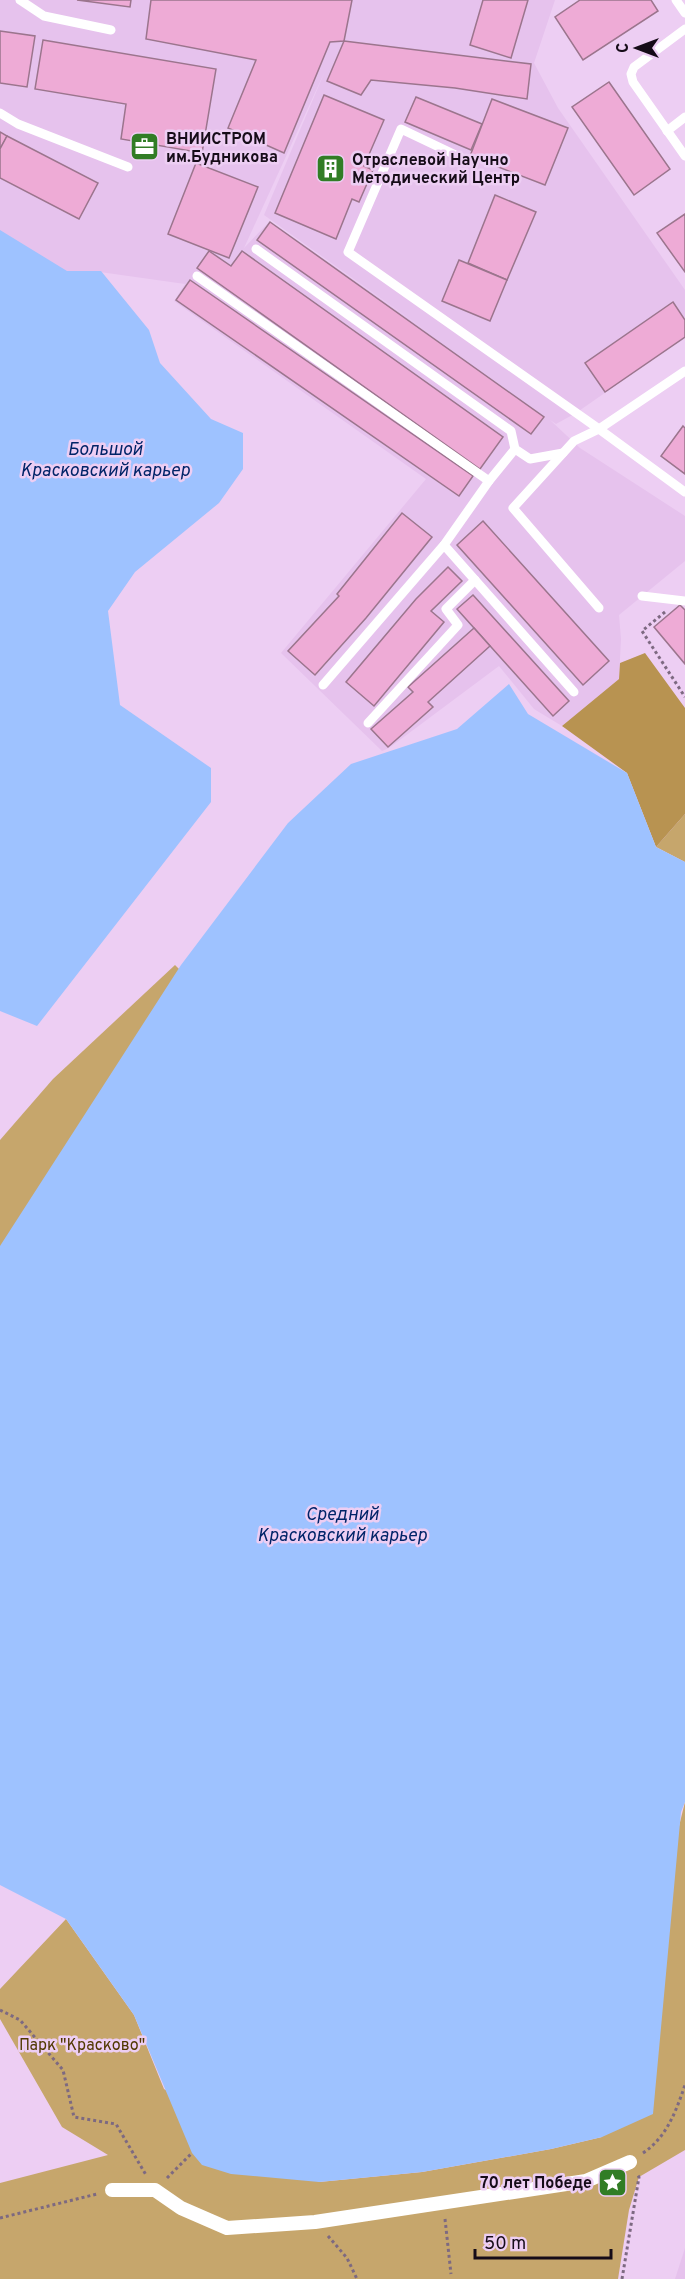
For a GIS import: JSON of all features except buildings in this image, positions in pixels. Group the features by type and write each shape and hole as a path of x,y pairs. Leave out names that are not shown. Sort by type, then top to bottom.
{"street":[{"path":"112,2190 155,2190 181,2208 227,2228 315,2222 586,2181 630,2162"}],"lane":[{"path":"20,0 44,16 111,30"},
{"path":"676,0 685,13"},
{"path":"685,29 634,67 632,74 633,82 685,156"},
{"path":"0,113 18,124 128,167"},
{"path":"667,131 685,117"},
{"path":"464,159 401,129 348,252 685,492"},
{"path":"256,249 511,431 515,448 530,459 563,453"},
{"path":"197,276 489,481"},
{"path":"599,608 513,508 574,441 599,429 685,371"},
{"path":"322,685 444,545 515,448"},
{"path":"444,545 574,692"},
{"path":"368,723 458,625 446,609 475,580"},
{"path":"642,596 682,600"}],"path":[{"path":"682,600 642,631 685,697"},
{"path":"0,2010 20,2020 63,2070 74,2117 116,2124 155,2190 192,2153"},
{"path":"621,2279 639,2177 630,2162 654,2146 672,2121 685,2085"},
{"path":"0,2218 112,2190"},
{"path":"443,2203 452,2274"},
{"path":"315,2222 347,2258 357,2279"}],"shaded area":[{"path":"0,0 555,0 534,63 558,108 685,290 685,337 576,413 556,424 550,420 580,448 685,516 685,561 619,615 621,639 619,679 562,726 534,709 499,666 382,751 281,653 426,479 174,301 185,284 100,272 67,272 0,231","holes":["325,71 264,215 438,339 270,221 244,248"]},
{"path":"645,653 685,708 685,814 656,847 627,773 562,726 619,679 620,663"},
{"path":"685,2248 685,2279 675,2279"}],"green space":[{"path":"685,814 685,862 656,847"},
{"path":"175,965 182,972 0,1255 0,1140 53,1079"},
{"name":"Парк \"Красково\"","path":"685,1802 685,2150 639,2177 629,2210 618,2279 0,2279 0,2183 108,2155 62,2127 0,2019 0,1989 66,1919 134,2015 164,2089 319,2182 422,2172 551,2149 602,2137"}],"water":[{"name":"Большой Красковский карьер","path":"0,230 67,271 101,271 149,330 160,363 211,419 243,433 243,469 219,503 135,572 108,611 120,705 211,768 211,802 37,1026 0,1011"},
{"name":"Средний Красковский карьер","path":"509,684 528,714 627,773 656,847 685,862 685,1802 681,1812 653,2114 602,2137 551,2149 422,2172 319,2182 231,2174 202,2165 192,2153 134,2015 66,1919 0,1885 0,1246 181,965 288,823 351,764 457,729"}],"place":[{"name":"ВНИИСТРОМ им.Будникова","path":"145,147"},
{"name":"Отраслевой Научно Методический Центр","path":"331,168"},
{"name":"70 лет Победе","path":"613,2182"}]}
